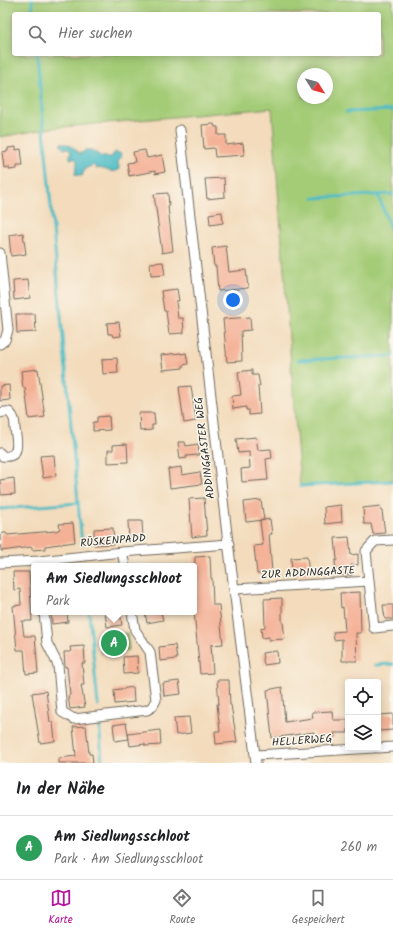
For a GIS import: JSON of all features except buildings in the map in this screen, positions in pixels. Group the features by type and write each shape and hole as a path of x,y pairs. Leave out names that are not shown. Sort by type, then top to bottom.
{"street":[{"name":"ADDINGGASTER WEG","path":"180,130 256,759"},
{"path":"0,253 8,330 5,340 0,344"},
{"path":"0,413 10,412 13,416 17,450 14,454 8,457 2,456 0,453"},
{"name":"ZUR ADDINGGASTE","path":"235,589 369,581 366,551 375,541 393,540"},
{"name":"RÜSKENPADD","path":"39,563 122,552 229,544"},
{"path":"122,552 124,563"},
{"name":"RÜSKENPADD","path":"0,564 31,563"},
{"path":"369,581 374,628 393,626"},
{"path":"44,615 47,643 58,666 62,712 74,719 147,710 152,707 156,700 150,652 135,630 132,615"},
{"path":"381,748 393,747"},
{"name":"HELLERWEG","path":"256,759 345,751"}],"green space":[{"path":"0,0 393,0 393,480 300,486 272,108 52,128 0,137"},
{"path":"127,633 129,650 101,653 99,636"}],"water":[{"path":"61,143 71,146 78,153 82,153 85,150 91,150 102,157 112,157 116,152 121,154 122,157 118,161 119,169 113,172 99,168 96,169 93,165 85,169 82,176 75,175 77,160 74,158 70,159 71,152 67,148 64,149 61,146"}],"waterway":[{"path":"32,0 33,12"},
{"path":"37,56 82,545"},
{"path":"346,112 393,110"},
{"path":"314,198 393,194"},
{"path":"378,195 393,236"},
{"path":"298,360 393,356"},
{"path":"300,486 393,481"},
{"path":"0,509 78,503"},
{"path":"89,615 98,705"},
{"path":"375,665 393,664"},
{"path":"99,720 102,763"}],"place":[{"name":"Am Siedlungsschloot","path":"114,643"}]}
